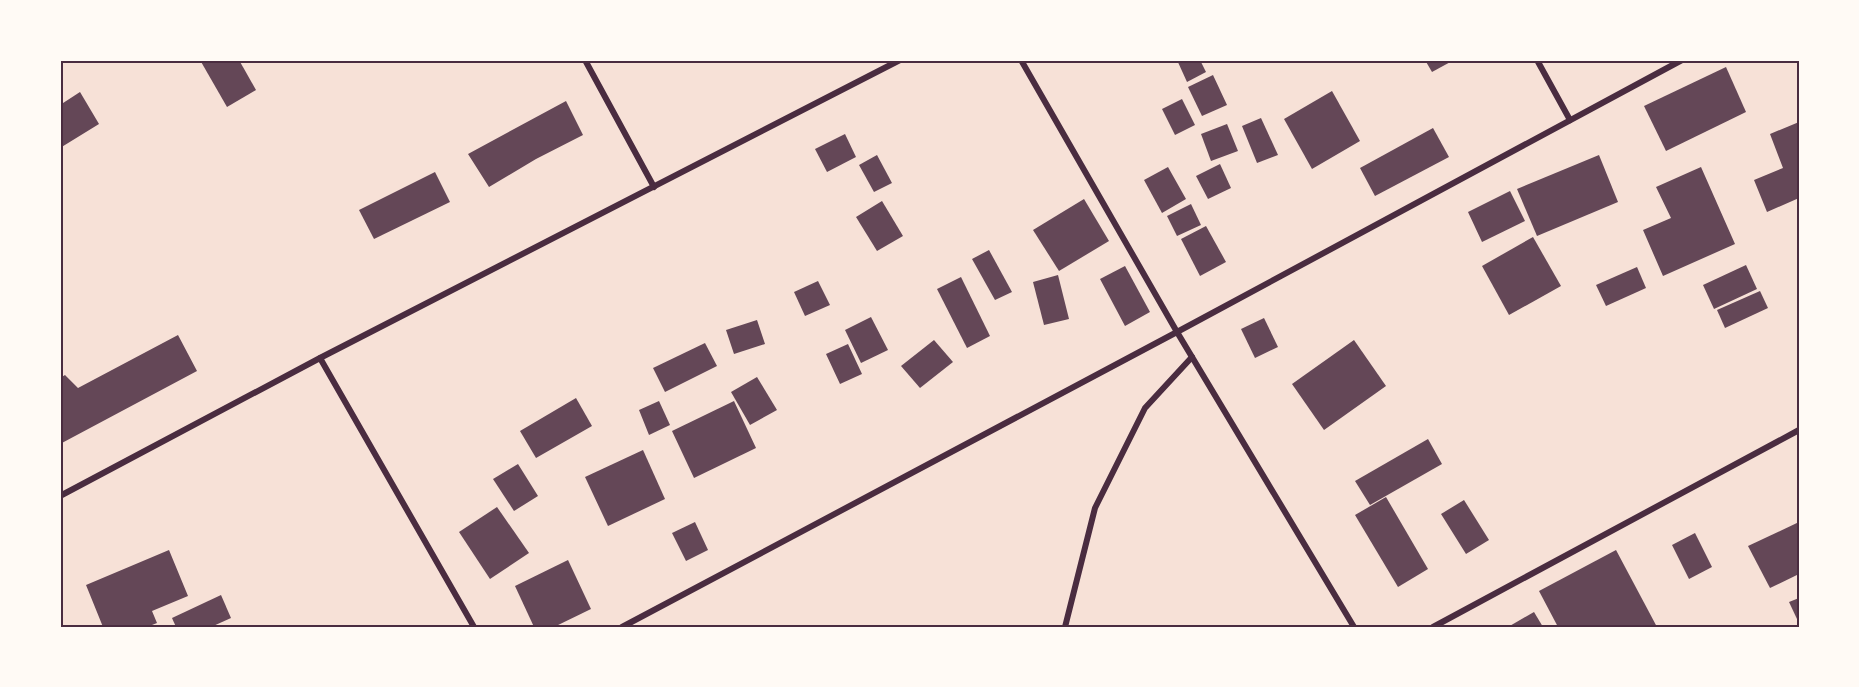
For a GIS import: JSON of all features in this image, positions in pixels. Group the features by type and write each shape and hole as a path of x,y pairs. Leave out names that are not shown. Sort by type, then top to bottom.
{"street":[{"path":"585,60 654,188"},
{"path":"60,496 320,358 900,60"},
{"path":"1021,60 1177,332 1354,627"},
{"path":"1537,60 1570,120"},
{"path":"622,627 1682,60"},
{"path":"1065,627 1095,508 1145,408 1192,357"},
{"path":"320,358 474,627"},
{"path":"1434,627 1799,430"}],"building":[{"path":"200,60 239,60 256,90 227,107"},
{"path":"1177,60 1200,60 1206,72 1187,82"},
{"path":"1425,60 1454,60 1432,72"},
{"path":"1726,67 1746,112 1666,151 1644,106"},
{"path":"1213,75 1227,105 1202,116 1188,87"},
{"path":"1332,91 1360,141 1312,169 1284,119"},
{"path":"80,92 99,124 60,148 60,105"},
{"path":"1182,99 1195,125 1175,135 1162,109"},
{"path":"566,101 583,135 489,187 468,154"},
{"path":"1261,118 1278,155 1257,163 1242,126"},
{"path":"1799,122 1799,198 1767,212 1754,180 1783,168 1770,134"},
{"path":"1227,124 1238,151 1211,161 1201,134"},
{"path":"1433,128 1449,157 1375,196 1360,168"},
{"path":"845,134 856,157 827,172 815,149"},
{"path":"877,155 892,183 874,192 859,165"},
{"path":"1599,155 1618,202 1537,236 1517,189"},
{"path":"1220,164 1231,188 1208,199 1196,176"},
{"path":"1168,167 1186,199 1162,213 1144,180"},
{"path":"1701,167 1735,244 1663,276 1643,230 1671,218 1656,187"},
{"path":"435,172 450,202 374,239 359,210"},
{"path":"1510,191 1525,221 1482,242 1468,212"},
{"path":"1084,199 1109,241 1059,271 1033,230"},
{"path":"882,201 903,236 877,251 856,217"},
{"path":"1191,204 1201,225 1177,236 1167,216"},
{"path":"1206,226 1226,262 1200,276 1181,239"},
{"path":"1533,237 1561,286 1509,315 1482,266"},
{"path":"989,250 1012,292 995,300 972,259"},
{"path":"1746,265 1757,289 1714,309 1703,285"},
{"path":"1125,266 1150,312 1125,326 1100,279"},
{"path":"1637,267 1646,288 1606,306 1596,285"},
{"path":"1058,275 1069,319 1044,325 1033,282"},
{"path":"961,277 990,336 967,348 937,289"},
{"path":"818,281 830,305 805,316 794,292"},
{"path":"1760,291 1768,308 1725,328 1717,310"},
{"path":"871,317 888,350 861,363 845,330"},
{"path":"1264,318 1278,347 1255,358 1241,329"},
{"path":"757,320 765,344 734,354 726,330"},
{"path":"178,335 197,371 60,444 60,378 65,375 78,388"},
{"path":"934,340 953,362 920,388 901,366"},
{"path":"1354,340 1386,386 1324,430 1292,384"},
{"path":"705,343 717,366 665,392 653,368"},
{"path":"848,344 862,374 840,384 826,354"},
{"path":"757,377 777,410 750,425 731,392"},
{"path":"576,398 592,426 536,458 520,431"},
{"path":"659,401 670,425 649,435 639,410"},
{"path":"734,401 756,448 694,478 672,431"},
{"path":"1428,439 1442,464 1370,505 1355,481"},
{"path":"643,450 665,499 608,526 585,477"},
{"path":"518,464 538,496 514,511 493,479"},
{"path":"1386,497 1428,569 1398,587 1355,515"},
{"path":"1464,500 1489,540 1466,554 1441,514"},
{"path":"497,507 529,553 490,579 459,532"},
{"path":"695,522 708,550 686,561 672,533"},
{"path":"1799,522 1799,574 1770,588 1748,546"},
{"path":"1695,533 1712,567 1689,579 1672,545"},
{"path":"169,550 188,596 152,611 157,623 147,627 103,627 86,585"},
{"path":"1616,550 1657,627 1558,627 1539,591"},
{"path":"568,560 591,609 554,627 534,627 515,586"},
{"path":"221,595 231,618 211,627 176,627 172,618"},
{"path":"1799,598 1799,618 1797,619 1789,602"},
{"path":"1534,612 1543,627 1508,627"}]}
